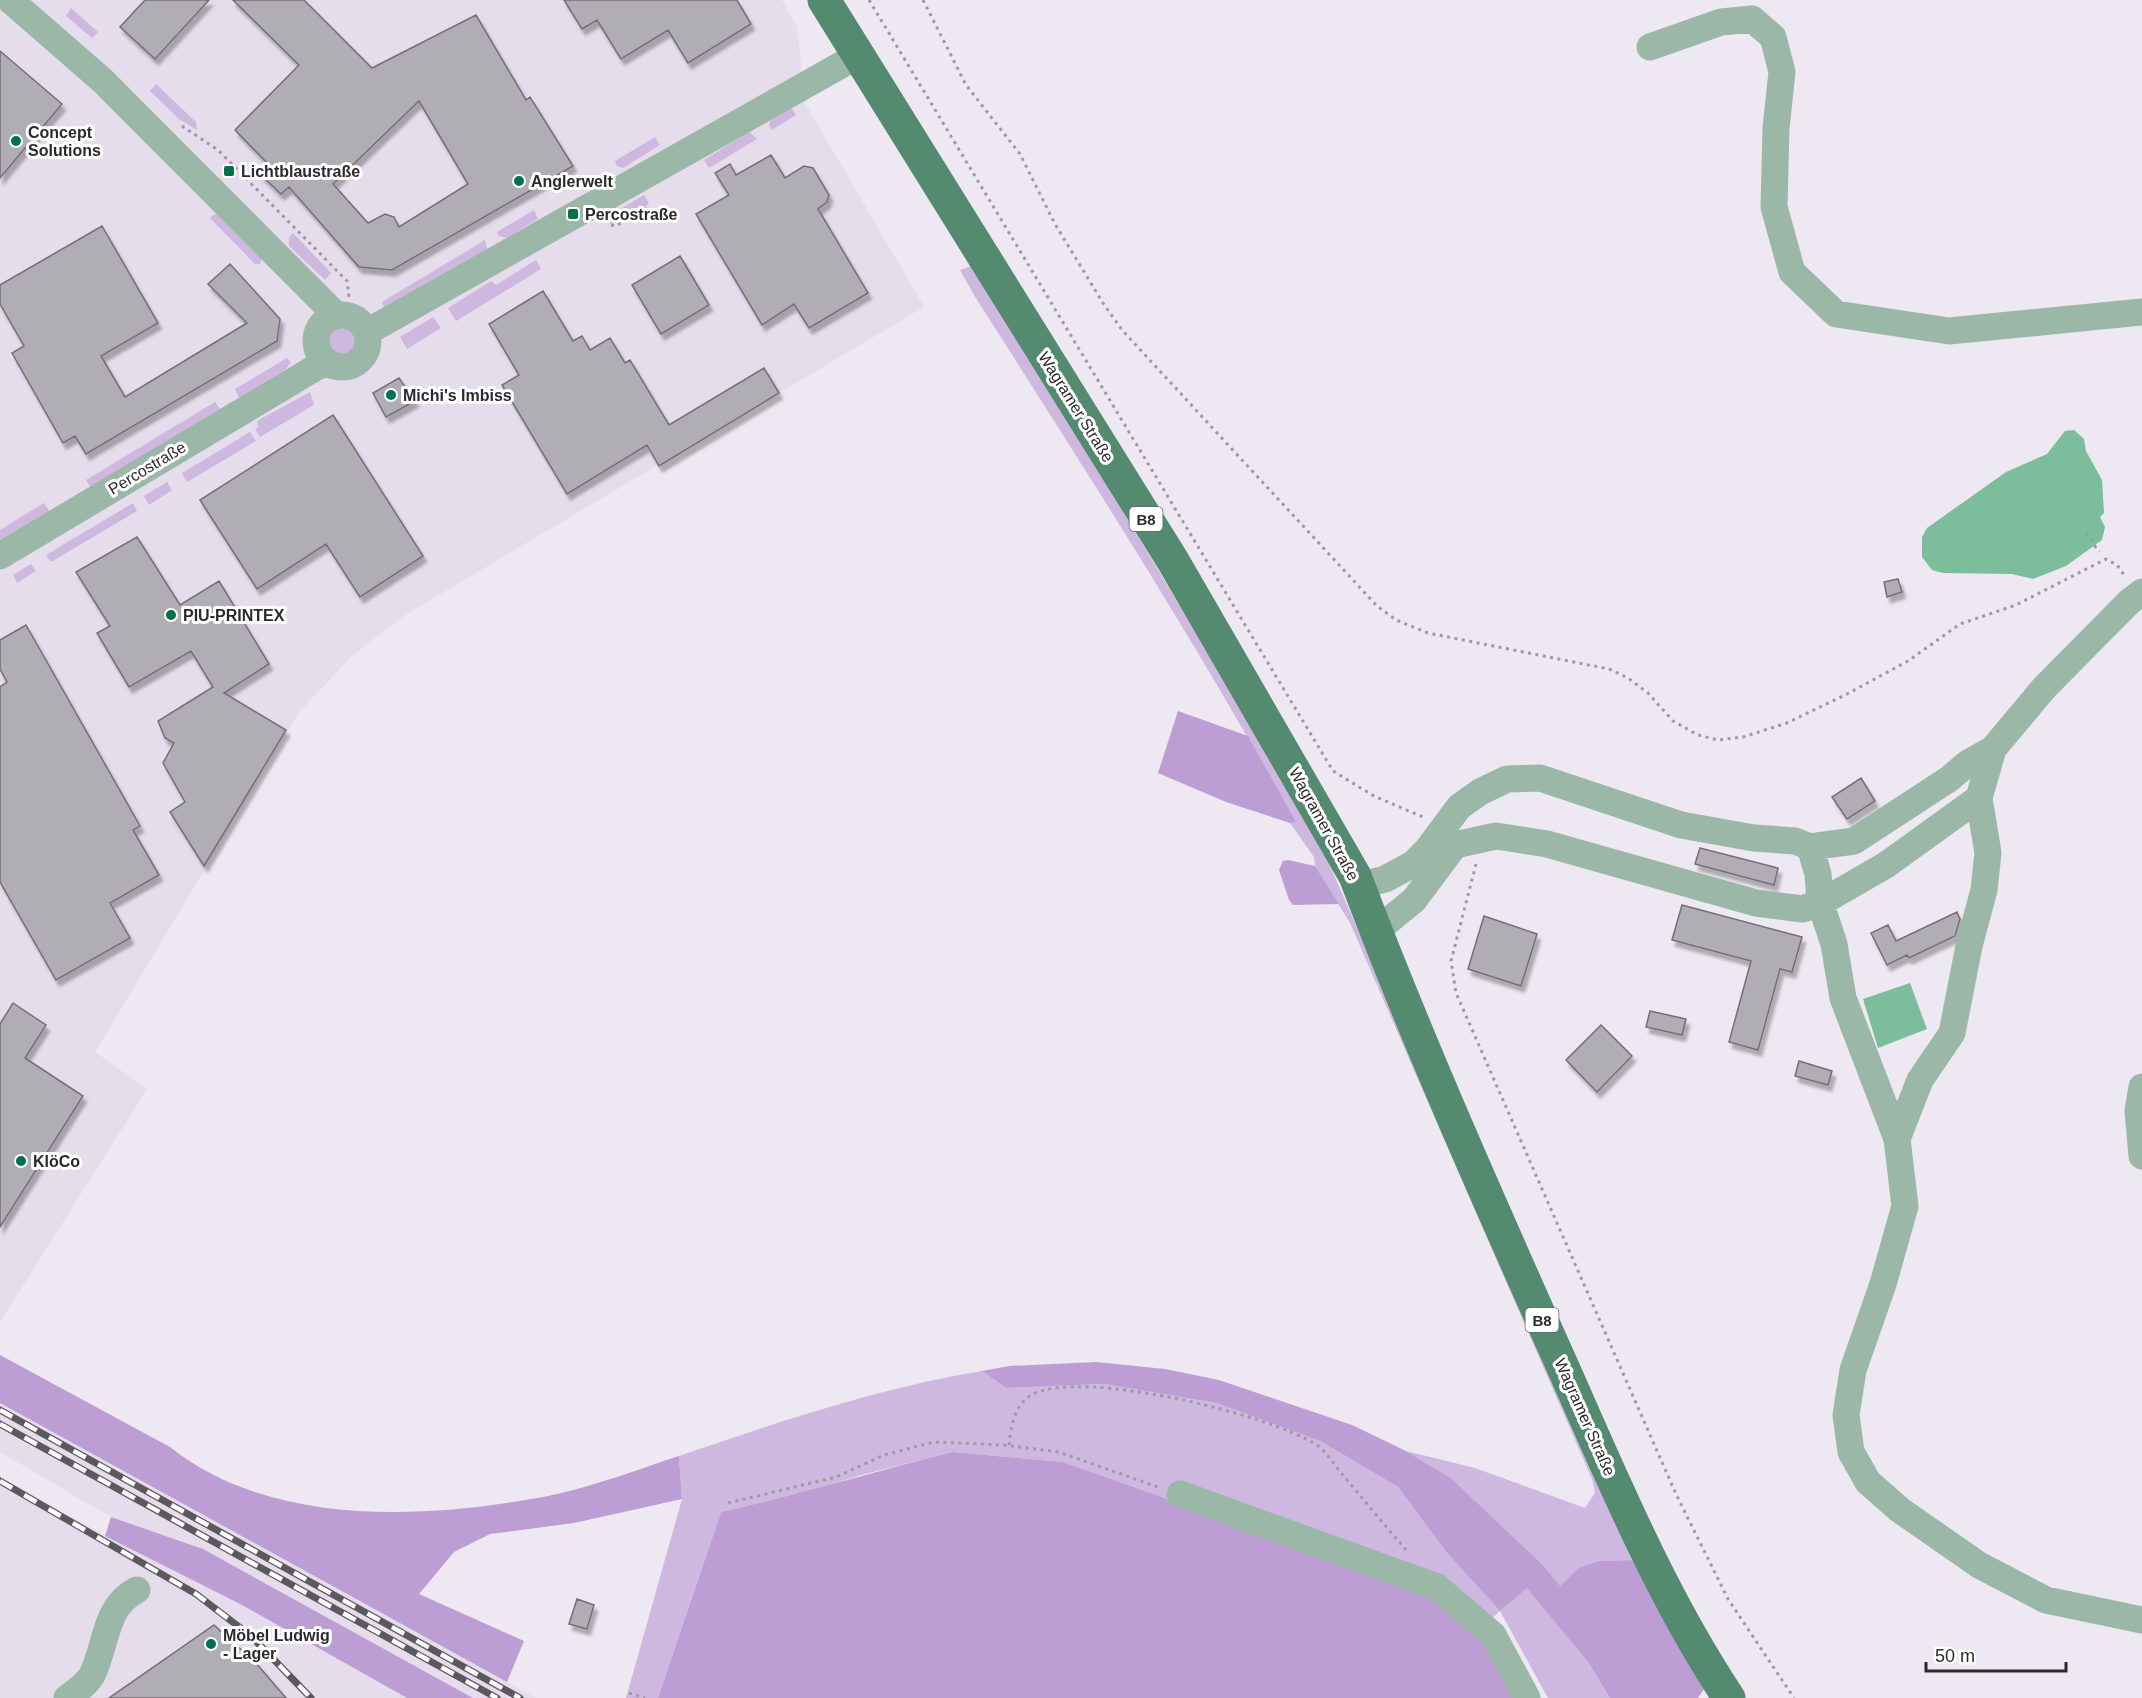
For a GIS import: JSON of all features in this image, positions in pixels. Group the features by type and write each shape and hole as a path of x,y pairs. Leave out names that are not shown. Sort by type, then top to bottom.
{"main road":[{"name":"Wagramer Straße","path":"824,0 1173,561 1359,886 1503,1232 1636,1531 1664,1587 1729,1698"}],"street":[{"path":"10,0 103,81 351,321 368,346 357,363 343,368 325,362 315,344 317,332 326,320 351,321 857,56"},
{"path":"1650,47 1721,22 1752,19 1773,37 1782,72 1776,128 1774,207 1792,272 1836,314 1949,331 2142,312"},
{"name":"Percostraße","path":"0,556 325,362"},
{"path":"1897,1138 1920,1080 1952,1033 1969,946 1984,890 1988,853 1978,798 1994,749 2044,688 2135,597"},
{"path":"1359,886 1384,879 1413,864 1427,850 1459,807 1480,792 1507,779 1540,778 1681,825 1754,838 1794,841 1810,848 1854,841 1949,779 1968,763 1994,749"},
{"path":"1376,931 1414,900 1455,845 1496,836 1547,844 1756,903 1803,909 1886,865 1978,798"},
{"path":"1444,825 1468,842"},
{"path":"1810,848 1818,874 1820,902 1834,944 1843,998 1897,1138 1905,1206 1883,1284 1853,1370 1846,1415 1851,1452 1868,1482 1900,1510 1979,1565 2046,1600 2142,1620"},
{"path":"2142,1087 2138,1111 2142,1156"},
{"path":"1180,1494 1437,1587 1493,1635 1527,1698"},
{"path":"67,1698 91,1678 110,1621 122,1597 137,1590"}],"path":[{"path":"869,0 1333,771 1374,796 1444,825"},
{"path":"923,0 966,85 1020,154 1055,224 1122,330 1377,606 1404,624 1428,633 1609,669 1634,683 1673,721 1698,735 1718,740 1743,737 1787,723 1908,661 1960,624 2016,605 2106,560 2117,565 2125,575 2135,597"},
{"path":"174,121 218,150 347,281 351,321"},
{"path":"563,187 566,192"},
{"path":"611,225 616,226 649,207"},
{"path":"2086,532 2099,552"},
{"path":"1468,842 1476,863 1451,961 1456,993 1676,1494 1728,1599 1794,1698"},
{"path":"1009,1445 1011,1426 1019,1406 1033,1394 1060,1388 1096,1387 1228,1410 1286,1429 1318,1445 1407,1551"},
{"path":"728,1503 836,1477 884,1455 934,1443 1009,1445 1059,1452 1180,1494"},
{"path":"629,1693 645,1698"}],"shaded area":[{"path":"0,0 782,0 797,27 805,103 924,307 405,615 352,656 300,711 95,1052 147,1089 0,1322"},
{"path":"71,8 98,32 92,38 66,16"},
{"path":"156,84 196,122 197,130 179,119 150,91"},
{"path":"791,107 796,115 772,130 769,125 771,119"},
{"path":"749,132 757,139 709,168 704,160"},
{"path":"655,137 660,145 623,168 617,166 615,161"},
{"path":"644,195 649,203 646,206 611,225 606,217"},
{"path":"534,210 538,219 506,238 499,236 497,232"},
{"path":"217,213 262,259 260,264 255,264 210,218"},
{"path":"293,233 331,273 325,280 289,246 289,237"},
{"path":"485,240 487,249 384,307 382,302"},
{"path":"536,260 541,269 456,321 448,308 491,281 496,285"},
{"path":"974,265 1280,772 1331,868 1632,1560 1599,1561 1560,1587 1542,1564 1451,1478 1406,1451 1475,1468 1585,1508 1595,1493 1592,1479 1350,923 1315,866 1314,857 1290,823 1295,822 1179,621 974,295 960,270"},
{"path":"433,317 441,328 407,349 400,337"},
{"path":"343,325 355,330 360,342 355,354 343,359 331,354 326,342 331,330"},
{"path":"287,358 291,362 284,371 239,398 235,389"},
{"path":"310,392 314,405 260,437 255,429 258,427 257,421"},
{"path":"215,402 221,410 91,488 86,480"},
{"path":"2074,430 2084,439 2086,451 2102,480 2104,513 2100,517 2105,527 2102,540 2066,566 2033,579 2012,574 1943,573 1932,570 1922,557 1922,537 1927,528 2006,472 2047,454 2065,431"},
{"path":"250,432 256,441 187,482 182,473"},
{"path":"167,482 172,490 149,505 144,496"},
{"path":"44,503 50,512 0,542 0,530"},
{"path":"133,503 137,511 51,562 46,555"},
{"path":"31,564 36,571 17,583 13,575"},
{"path":"1178,711 1248,736 1296,822 1290,823 1226,802 1158,773"},
{"path":"1283,861 1315,866 1339,904 1293,905 1289,900 1279,870"},
{"path":"1910,983 1927,1029 1878,1048 1863,999"},
{"path":"0,1355 170,1447 211,1473 255,1492 302,1504 352,1510 402,1512 501,1504 581,1488 679,1456 682,1499 574,1523 490,1534 454,1552 419,1594 524,1641 507,1682 0,1403"},
{"path":"1096,1362 1165,1369 1219,1380 1352,1425 1406,1451 1451,1478 1542,1564 1560,1586 1579,1568 1599,1561 1632,1560 1706,1686 1698,1698 1610,1698 1588,1662 1527,1588 1500,1611 1447,1553 1398,1487 1320,1441 1216,1403 1104,1384 1006,1388 982,1371 1009,1366"},
{"path":"982,1371 1006,1388 1104,1384 1216,1403 1320,1441 1398,1487 1447,1553 1500,1611 1490,1620 1063,1462 953,1452 861,1475 793,1497 721,1512 658,1698 626,1698 682,1499 679,1456 867,1396"},
{"path":"0,1403 536,1698 473,1698 203,1549 111,1517 0,1452"},
{"path":"953,1452 1063,1462 1441,1597 1490,1639 1520,1698 658,1698 721,1512"},
{"path":"0,1477 95,1530 242,1605 407,1698 0,1698"},
{"path":"111,1517 203,1549 473,1698 407,1698 242,1605 105,1536"},
{"path":"1527,1587 1588,1662 1610,1698 1548,1698 1500,1611"}],"building":[{"path":"145,0 209,0 155,59 120,27"},
{"path":"233,0 304,0 372,68 476,15 526,100 530,97 573,166 392,270 359,267 289,187 281,194 261,175 270,166 235,130 299,65","holes":["419,101 468,184 399,227 394,217 385,214 368,223 333,184"]},
{"path":"564,0 737,0 751,24 688,63 668,30 621,59 597,20 582,29"},
{"name":"Concept Solutions","path":"0,51 62,104 0,178"},
{"path":"771,155 785,178 804,166 813,168 829,195 827,202 818,209 868,293 809,328 794,304 762,325 696,214 729,195 715,173 730,164 736,175"},
{"path":"102,226 158,323 101,356 125,397 247,323 208,284 230,264 280,319 277,341 86,454 75,436 63,443 12,353 24,346 0,304 0,285"},
{"path":"680,256 709,305 661,334 632,285"},
{"path":"543,291 573,341 582,336 590,350 610,338 625,363 630,360 669,425 764,368 779,393 659,466 647,445 567,494 502,385 519,375 489,324"},
{"path":"399,378 415,401 386,417 373,393"},
{"path":"333,415 423,556 360,597 326,544 257,589 200,500"},
{"path":"137,537 180,605 219,581 269,664 224,693 286,730 204,866 170,812 185,802 163,763 174,743 165,738 158,721 213,687 191,651 129,687 97,633 110,626 76,572"},
{"path":"1898,579 1902,592 1887,597 1884,582"},
{"path":"26,625 140,826 133,830 159,875 110,903 130,938 56,980 0,882 0,687 7,682 0,669 0,640"},
{"path":"1861,778 1875,801 1847,819 1832,797"},
{"path":"1700,848 1778,868 1774,885 1695,864"},
{"path":"1682,905 1802,937 1792,972 1780,969 1758,1050 1729,1042 1751,961 1672,940"},
{"path":"1957,912 1960,919 1955,936 1909,958 1907,955 1887,965 1871,933 1888,925 1896,941"},
{"path":"1484,916 1537,934 1521,986 1468,969"},
{"name":"KlöCo","path":"13,1003 46,1025 25,1058 83,1096 0,1227 0,1024"},
{"path":"1650,1011 1686,1019 1682,1035 1646,1027"},
{"path":"1601,1025 1632,1056 1597,1092 1566,1060"},
{"path":"1799,1061 1832,1071 1828,1085 1795,1076"},
{"path":"577,1599 594,1605 587,1629 569,1624"},
{"name":"Möbel Ludwig - Lager","path":"214,1625 256,1663 286,1698 109,1698"}],"railway":[{"path":"0,1410 520,1698"},
{"path":"0,1424 497,1698"},
{"path":"0,1481 196,1594 251,1636 311,1698"}],"place":[{"name":"Concept Solutions","path":"16,141"},
{"name":"Lichtblaustraße","path":"229,171"},
{"name":"Anglerwelt","path":"519,181"},
{"name":"Percostraße","path":"573,214"},
{"name":"Michi's Imbiss","path":"391,395"},
{"name":"PIU-PRINTEX","path":"171,615"},
{"name":"KlöCo","path":"21,1161"},
{"name":"Möbel Ludwig - Lager","path":"211,1644"}]}
